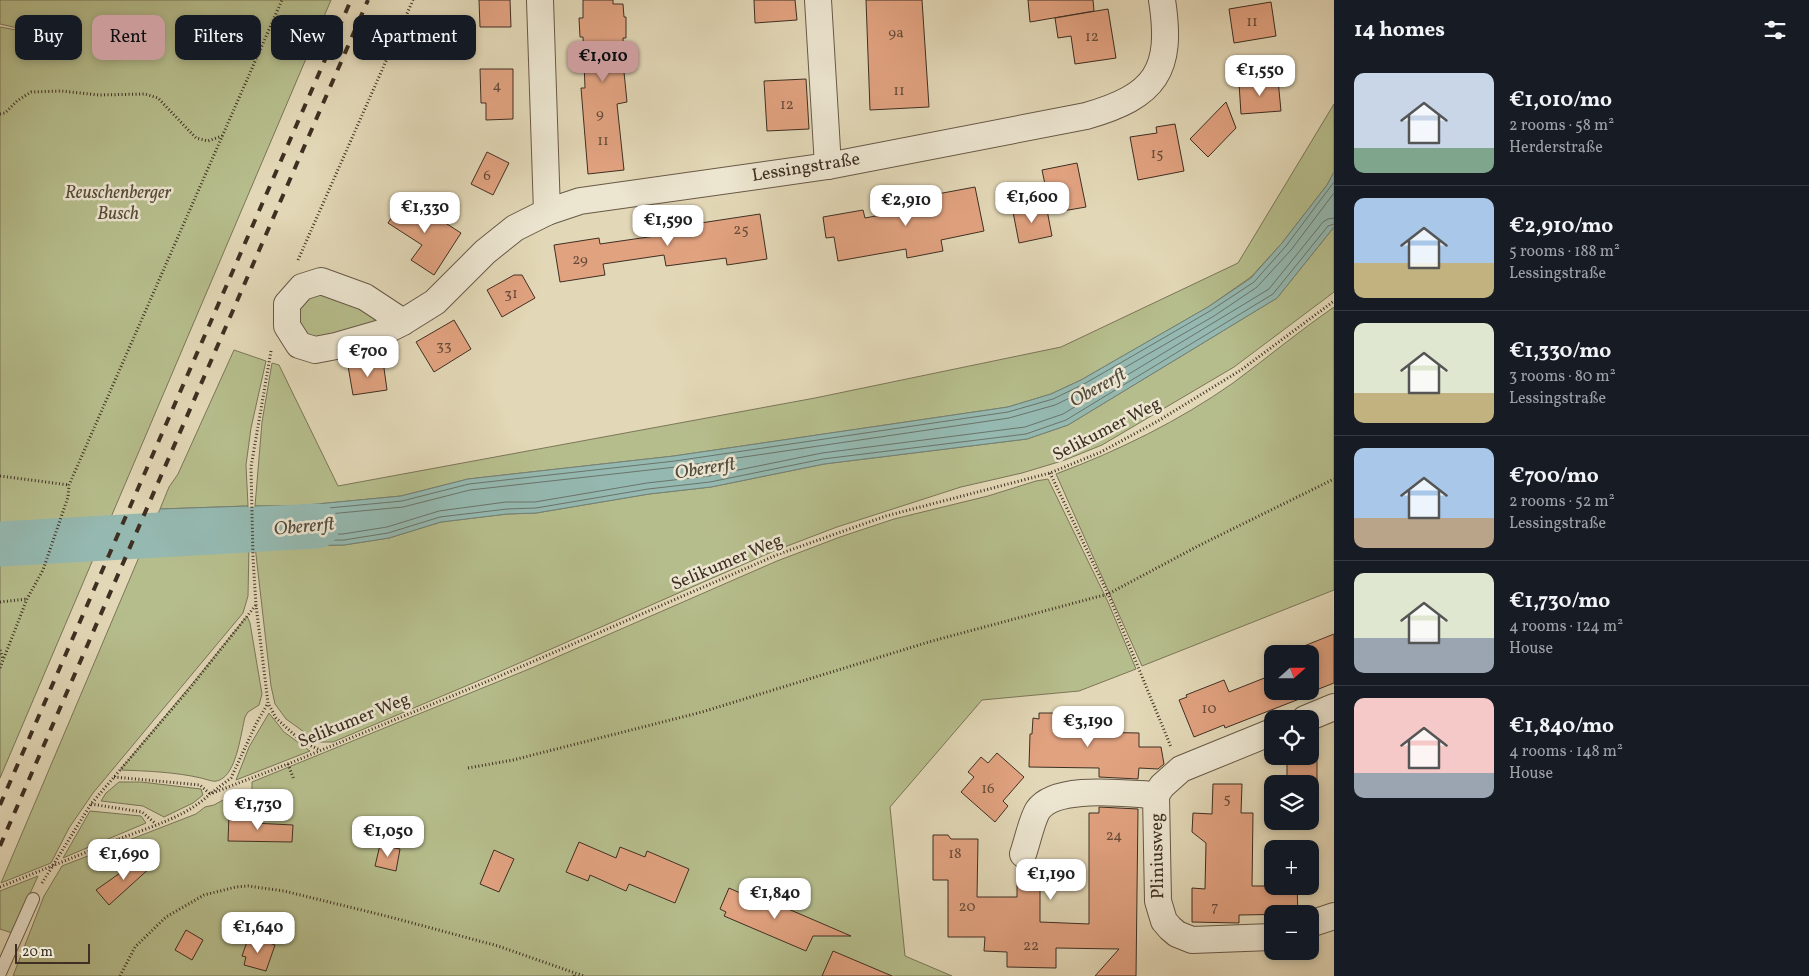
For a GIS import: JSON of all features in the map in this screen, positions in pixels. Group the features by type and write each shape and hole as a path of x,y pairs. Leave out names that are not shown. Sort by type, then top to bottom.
{"street":[{"path":"540,0 547,212"},
{"path":"818,0 828,166"},
{"name":"Lessingstraße","path":"403,322 435,302 484,252 515,228 547,212 580,201 828,166 1086,116 1103,111 1133,98 1146,89 1153,80 1162,61 1166,43 1162,0"},
{"path":"1319,713 1334,707"},
{"name":"Pliniusweg","path":"1264,735 1181,770 1162,786 1156,795 1158,901 1161,914 1170,928 1177,934 1192,940 1264,938"},
{"name":"Pliniusweg","path":"1023,854 1037,811 1045,803 1056,797 1076,793 1156,795"},
{"path":"1319,921 1334,916"}],"lane":[{"path":"0,973 33,898"}],"path":[{"path":"0,668 27,599 43,570 68,497 69,485 282,0"},
{"path":"297,262 413,0"},
{"path":"0,114 5,113 17,101 31,92 62,91 99,95 145,94 158,98 196,138 208,141 222,136"},
{"name":"Selikumer Weg","path":"0,887 168,820 210,794 288,764 502,675 779,554 886,516 1050,473 1101,452 1158,421 1241,370 1334,301"},
{"path":"271,344 251,467 252,558 256,605 268,702 276,718 301,741 321,750"},
{"path":"1050,473 1108,594 1181,770"},
{"path":"0,476 69,485"},
{"path":"468,768 513,760 702,712 924,644 1108,594 1200,545 1334,479"},
{"path":"0,602 27,599"},
{"path":"33,898 91,804 190,688 256,605"},
{"path":"0,650 3,660"},
{"path":"114,777 200,785 210,794 231,778 268,702"},
{"path":"288,764 294,780"},
{"path":"91,804 142,812 156,824"},
{"path":"120,976 135,947 166,917 204,895 248,886 277,890 390,917 498,946 584,976"}],"green space":[{"name":"Reuschenberger Busch","path":"0,0 331,0 325,15 271,15 271,60 305,60 0,778 0,27 15,30 15,60 82,60 82,15 15,15 15,27 0,24"},
{"path":"1334,104 1334,172 1327,185 1282,243 1251,277 1208,307 1081,380 1051,394 1008,407 674,456 468,479 401,496 296,506 255,506 262,422 272,363 279,365 338,486 815,398 1061,347 1238,263"},
{"path":"1334,227 1334,292 1234,367 1102,445 1065,460 1022,473 961,487 837,527 774,551 492,675 333,742 318,742 286,719 275,704 271,686 255,546 344,545 389,538 441,522 507,514 536,513 649,494 711,487 824,464 1027,439 1068,425 1277,298"},
{"path":"322,290 376,314 375,326 304,339 295,303"},
{"path":"1334,307 1334,590 1142,666 1056,474 1125,445 1191,410 1233,383"},
{"path":"234,350 266,361 251,428 246,465 248,506 160,509 169,487 178,474"},
{"path":"1048,479 1108,602 1136,669 1079,691 982,700 890,807 905,956 952,976 13,976 44,896 62,866 196,814 205,807 214,805 234,794 252,790 252,782 534,667 777,561 894,519"},
{"path":"249,546 248,596 243,613 93,793 69,828 51,863 1,883 142,550"},
{"path":"247,616 250,623 262,694 259,705 248,712 245,717 238,750 228,773 220,780 215,781 171,773 120,770 197,678"},
{"path":"269,713 284,732 310,751 236,780 249,747"},
{"path":"119,782 141,782 201,789 203,795 193,803 164,817 143,806 101,801 106,793"},
{"path":"90,811 141,816 146,823 63,858"},
{"path":"38,876 12,933 0,929 0,891"}],"water":[{"path":"1334,172 1334,227 1277,298 1068,425 1027,439 824,464 711,487 649,494 536,513 507,514 441,522 389,538 344,545 255,546 255,506 296,506 401,496 468,479 674,456 1008,407 1051,394 1081,380 1208,307 1251,278 1282,243 1327,185"},
{"path":"248,506 249,546 142,550 160,509"}],"building":[{"path":"479,0 510,0 511,27 480,27"},
{"path":"583,0 613,0 613,4 623,4 624,17 626,17 626,38 623,38 627,102 617,104 624,170 588,174 581,88 585,88 583,37 580,37 579,18 583,18"},
{"path":"754,0 795,0 797,20 755,23"},
{"path":"866,0 922,0 929,107 870,110"},
{"path":"1028,0 1093,0 1094,11 1030,22"},
{"path":"1271,2 1276,36 1234,43 1229,9"},
{"path":"1108,9 1116,58 1075,64 1071,36 1058,38 1055,18"},
{"path":"480,69 513,69 513,119 486,120 486,103 481,103"},
{"path":"806,79 809,129 767,131 764,81"},
{"path":"1278,80 1281,111 1241,114 1239,83"},
{"path":"1226,102 1236,128 1208,157 1190,139"},
{"path":"1175,124 1184,171 1138,180 1130,137 1157,133 1156,127"},
{"path":"487,152 509,163 493,195 471,184"},
{"path":"1077,163 1086,207 1051,213 1042,170"},
{"path":"975,187 984,231 941,240 943,251 907,258 906,249 838,261 834,237 826,238 823,217 863,210 865,218 934,205 932,195"},
{"path":"405,197 461,233 434,275 411,260 422,245 388,223"},
{"path":"1046,205 1052,236 1019,243 1013,212"},
{"path":"760,214 767,259 727,265 726,258 666,266 664,255 603,264 605,275 560,282 554,245 599,238 600,244 662,235 661,229"},
{"path":"514,275 522,275 535,298 502,317 487,290"},
{"path":"454,320 471,349 434,372 416,342"},
{"path":"383,361 387,390 353,395 348,366"},
{"path":"1334,634 1334,683 1319,689 1319,645 1306,645"},
{"path":"1264,678 1264,700 1297,700 1271,710 1264,710 1264,713 1225,728 1224,725 1194,737 1179,700 1187,697 1186,695 1224,680 1229,692"},
{"path":"1039,713 1083,713 1083,732 1139,733 1139,747 1161,747 1164,764 1158,769 1139,768 1138,779 1099,777 1099,768 1029,767 1030,734 1032,734 1033,718 1039,719"},
{"path":"997,753 1024,777 1003,801 1008,806 995,822 961,792 974,777 968,772 981,757 988,763"},
{"path":"1287,765 1317,765 1317,775 1287,775"},
{"path":"1213,784 1242,784 1241,813 1253,813 1252,886 1264,886 1264,895 1297,895 1298,905 1264,905 1264,915 1239,915 1239,923 1192,922 1192,888 1205,889 1206,843 1192,832 1193,813 1212,814"},
{"path":"1099,807 1138,809 1136,976 1095,976 1119,949 1056,948 1056,968 1007,967 1007,952 984,951 985,937 948,937 948,880 933,880 933,835 948,835 951,839 978,839 977,897 1017,897 1017,881 1040,881 1040,922 1089,924 1089,813 1099,813"},
{"path":"229,815 253,817 253,823 293,825 292,842 228,841"},
{"path":"579,842 616,858 620,847 645,857 647,851 689,869 675,903 629,884 626,891 590,875 588,881 566,872"},
{"path":"380,845 400,849 396,871 375,866"},
{"path":"494,850 514,859 499,892 480,884"},
{"path":"144,856 152,866 109,905 96,890"},
{"path":"729,888 756,900 758,896 851,936 813,936 806,951 724,916 726,912 720,909"},
{"path":"186,930 203,940 192,960 175,950"},
{"path":"249,936 275,945 266,971 244,965 246,957 242,956"},
{"path":"833,951 892,976 822,976"}],"waterway":[{"name":"Obererft","path":"0,544 317,526"}],"railway":[{"path":"0,805 351,0"},
{"path":"0,846 368,0"}]}
